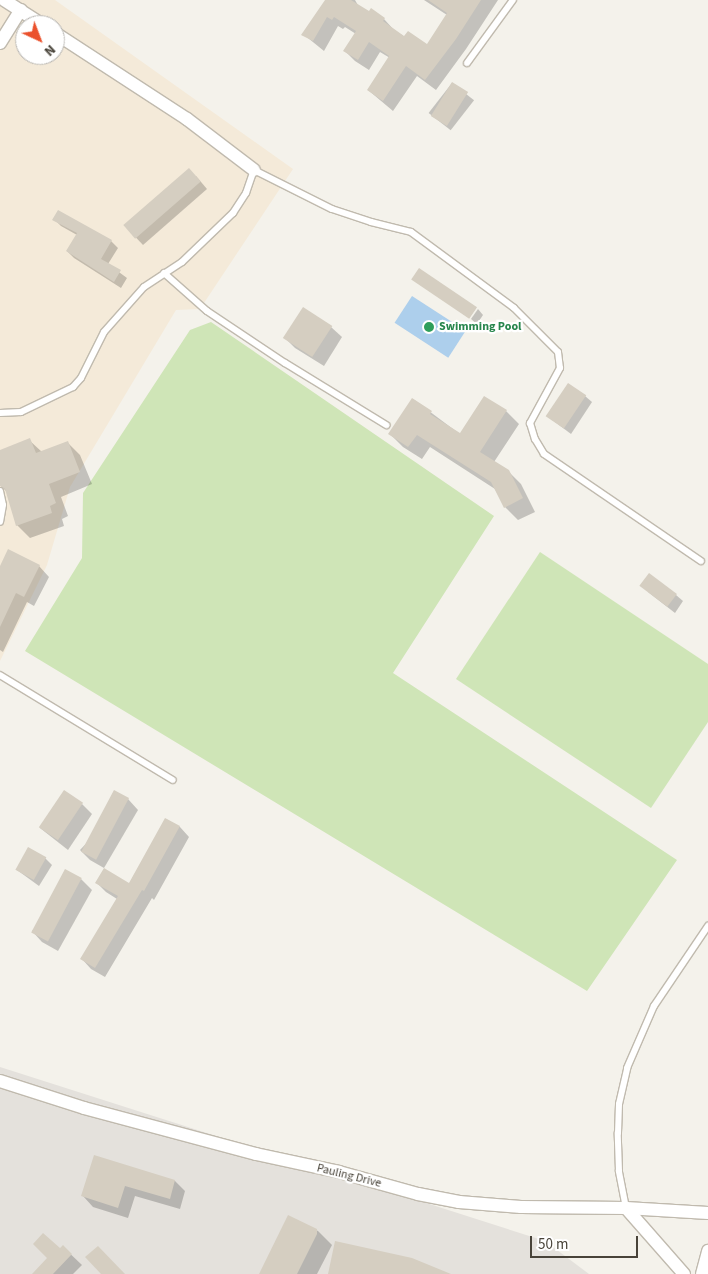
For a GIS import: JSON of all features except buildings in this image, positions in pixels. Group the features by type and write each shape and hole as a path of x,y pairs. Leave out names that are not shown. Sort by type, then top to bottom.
{"street":[{"path":"4,0 29,15"},
{"path":"0,43 21,10"},
{"path":"65,40 186,119 254,170"},
{"name":"Pauling Drive","path":"0,1081 94,1110 256,1154 339,1172 418,1194 459,1202 521,1207 626,1208 708,1213"},
{"path":"626,1208 684,1274"},
{"path":"702,1274 708,1251"}],"lane":[{"path":"467,63 513,0"},
{"path":"0,413 21,412 73,387 81,378 104,332 144,287 182,262 233,213 246,193 254,170 332,209 371,222 411,232 514,308 558,352 560,368 530,423 534,439 544,454 702,561"},
{"path":"164,273 207,311 285,363 386,425"},
{"path":"0,491 4,505 0,522"},
{"path":"0,675 173,780"},
{"path":"626,1208 619,1171 618,1133 619,1104 627,1068 654,1006 708,926"}],"shaded area":[{"path":"0,0 55,0 293,169 200,309 176,310 70,487 47,565 0,661"},
{"path":"0,1067 545,1241 589,1274 0,1274"}],"green space":[{"path":"211,322 494,516 393,673 677,860 587,991 25,651 82,558 83,493 190,330"},
{"path":"540,552 708,664 708,722 651,808 456,679"}],"water":[{"name":"Swimming Pool","path":"412,296 466,331 448,358 395,323"}],"place":[{"name":"Swimming Pool","path":"429,327"}]}
